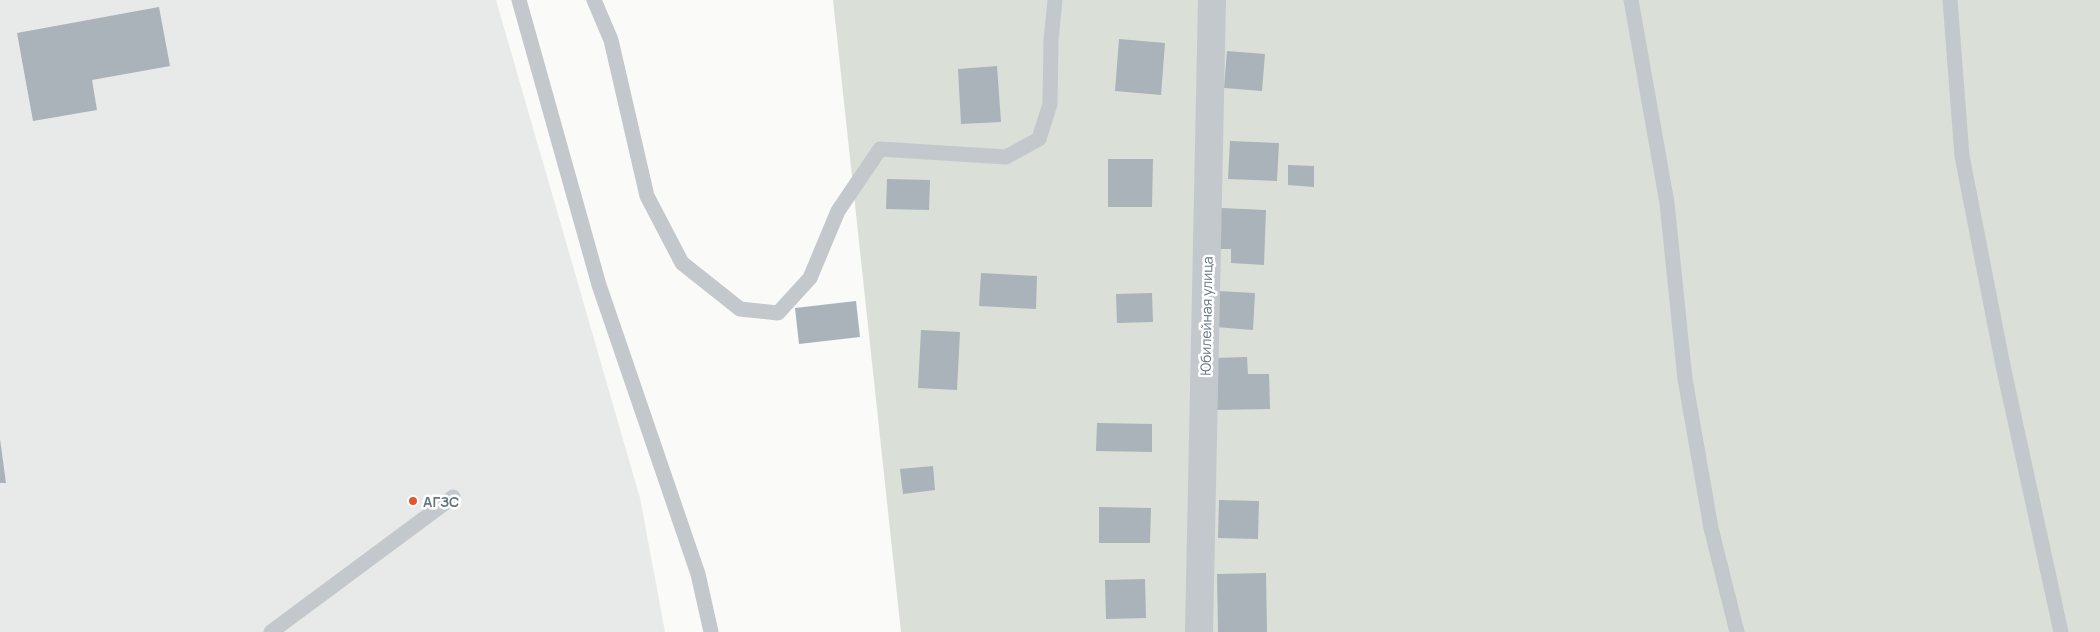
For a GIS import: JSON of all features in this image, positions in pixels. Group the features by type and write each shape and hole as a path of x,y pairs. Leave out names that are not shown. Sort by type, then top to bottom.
{"street":[{"name":"Юбилейная улица","path":"1199,632 1212,0"}],"lane":[{"path":"519,0 599,285 698,574 711,632"},
{"path":"594,0 611,40 647,196 682,262 740,309 778,313 810,278 838,211 880,149 1006,157 1039,140 1050,104 1054,0"},
{"path":"1631,0 1666,203 1685,379 1711,528 1737,632"},
{"path":"1950,0 1962,156 2002,361 2061,632"},
{"path":"271,632 454,497"}],"shaded area":[{"path":"0,0 496,0 640,498 665,632 0,632"},
{"path":"833,0 2100,0 2100,632 901,632"}],"building":[{"path":"159,7 170,66 92,80 97,110 33,121 17,33"},
{"path":"1119,39 1165,43 1161,95 1115,91"},
{"path":"1227,51 1265,54 1262,91 1224,88"},
{"path":"997,66 1001,122 961,124 958,69"},
{"path":"1230,141 1279,143 1277,181 1228,179"},
{"path":"1108,159 1153,159 1152,207 1108,207"},
{"path":"1288,165 1314,166 1314,187 1288,185"},
{"path":"887,179 930,180 929,210 886,209"},
{"path":"1221,208 1266,210 1264,265 1231,263 1231,249 1218,249"},
{"path":"981,273 1037,276 1036,309 979,306"},
{"path":"1218,291 1255,293 1253,330 1216,327"},
{"path":"1152,293 1153,322 1117,323 1116,294"},
{"path":"856,301 860,337 799,344 795,308"},
{"path":"921,330 960,332 957,390 918,388"},
{"path":"1247,357 1248,374 1269,374 1270,409 1214,410 1214,358"},
{"path":"1097,423 1152,424 1152,452 1096,451"},
{"path":"0,439 6,483 0,483"},
{"path":"933,466 935,490 903,494 900,469"},
{"path":"1219,500 1259,501 1258,539 1218,538"},
{"path":"1099,507 1151,508 1150,543 1099,543"},
{"path":"1266,573 1267,632 1218,632 1217,574"},
{"path":"1145,579 1146,618 1106,619 1105,580"}],"place":[{"name":"АГЗС","path":"413,501"}]}
